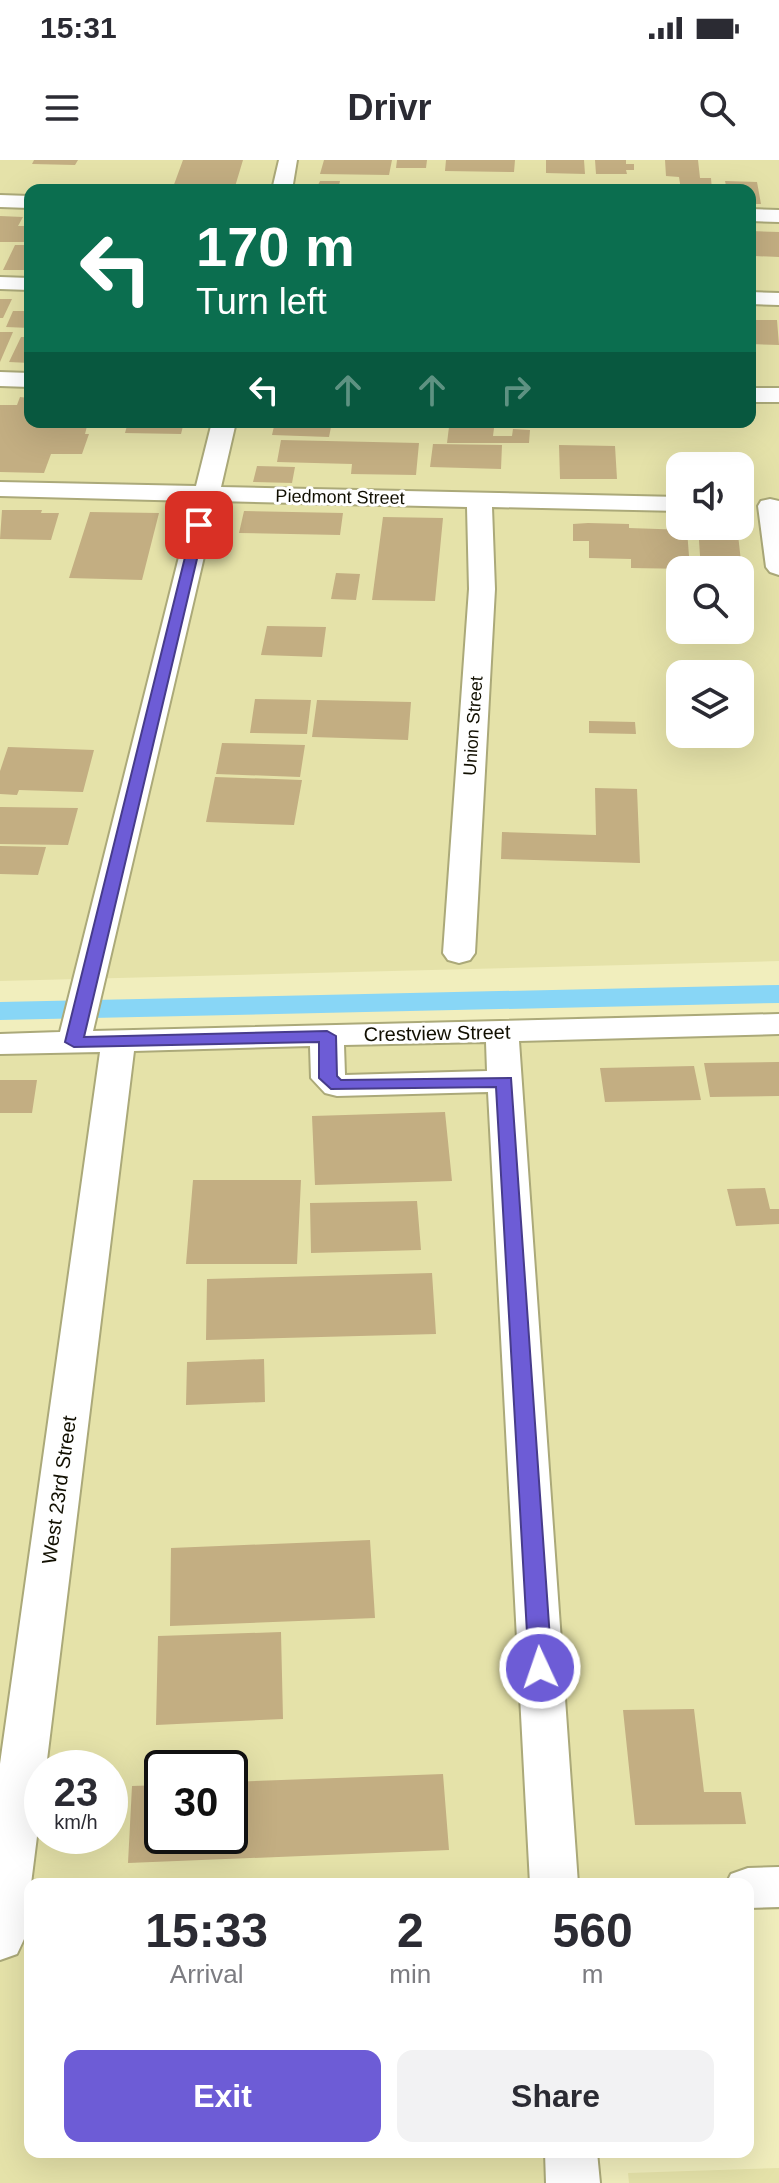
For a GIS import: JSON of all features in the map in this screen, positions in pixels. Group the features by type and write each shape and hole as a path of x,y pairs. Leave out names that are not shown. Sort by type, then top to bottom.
{"street":[{"path":"283,184 288,160"},
{"path":"0,201 24,202"},
{"path":"756,215 779,216"},
{"path":"0,283 24,284"},
{"path":"756,298 779,299"},
{"path":"0,379 24,380"},
{"path":"756,395 779,395"},
{"path":"76,1034 223,428"},
{"name":"Piedmont Street","path":"0,489 666,504"},
{"name":"Union Street","path":"459,953 482,589 479,499"},
{"path":"754,505 775,506 779,567"},
{"name":"Crestview Street","path":"0,1044 76,1034 118,1042 779,1024"},
{"path":"502,1032 554,1878"},
{"path":"327,1036 328,1078 337,1086 505,1081"},
{"name":"West 23rd Street","path":"8,1924 118,1042"},
{"path":"754,1888 779,1887"},
{"path":"571,2158 573,2183"}],"shaded area":[{"path":"0,160 779,160 779,961 0,981"},
{"path":"779,1015 779,1910 754,1910 754,1878 24,1878 24,2158 598,2158 600,2183 0,2183 0,1034"},
{"path":"779,2168 779,2183 629,2183 628,2173"}],"building":[{"path":"34,160 78,160 75,165 32,164"},
{"path":"183,160 243,160 236,184 174,184"},
{"path":"324,160 392,160 389,175 320,174"},
{"path":"397,160 427,160 426,168 396,168"},
{"path":"446,160 515,160 514,172 445,171"},
{"path":"546,160 584,160 585,174 546,173"},
{"path":"595,160 626,160 626,164 634,164 634,170 626,170 627,174 596,174"},
{"path":"665,160 698,160 700,178 711,178 712,184 680,184 679,177 666,176"},
{"path":"320,181 340,181 339,184 318,184"},
{"path":"725,181 757,182 761,204 756,204 756,184 726,184"},
{"path":"0,216 23,217 18,226 24,226 24,242 0,242"},
{"path":"756,231 779,232 779,257 756,256"},
{"path":"15,245 24,245 24,270 3,270"},
{"path":"0,299 12,299 3,318 0,318"},
{"path":"13,311 24,311 24,328 6,327"},
{"path":"756,320 777,320 779,345 756,344"},
{"path":"0,332 13,332 0,362"},
{"path":"21,337 24,337 24,363 9,362"},
{"path":"20,397 24,397 24,428 86,428 85,434 89,434 82,454 51,454 44,473 0,472 0,405 17,405"},
{"path":"126,428 182,428 181,434 125,433"},
{"path":"274,428 331,428 329,437 272,435"},
{"path":"449,428 494,428 493,436 512,436 513,429 530,430 529,443 447,443"},
{"path":"281,440 419,443 416,475 351,474 352,464 277,462"},
{"path":"433,444 502,445 501,469 430,467"},
{"path":"559,445 615,446 617,479 560,479"},
{"path":"257,466 295,467 292,483 253,482"},
{"path":"2,510 59,513 51,540 0,539"},
{"path":"244,511 343,513 340,535 239,533"},
{"path":"90,512 159,513 142,580 69,578"},
{"path":"383,517 443,518 435,601 372,600"},
{"path":"573,524 629,524 629,528 666,529 666,540 688,540 689,556 666,556 666,569 631,568 631,559 589,558 589,541 573,541"},
{"path":"699,540 739,540 740,556 700,556"},
{"path":"336,573 360,574 356,600 331,599"},
{"path":"267,626 326,627 322,657 261,655"},
{"path":"255,699 311,700 307,734 250,733"},
{"path":"317,700 411,702 408,740 312,737"},
{"path":"589,721 635,722 636,734 589,733"},
{"path":"222,743 305,745 300,777 216,774"},
{"path":"8,747 94,750 83,792 19,790 17,795 0,794 0,771"},
{"path":"215,777 302,780 294,825 206,822"},
{"path":"595,788 637,789 640,863 501,859 502,832 596,835"},
{"path":"0,807 78,808 68,845 0,844"},
{"path":"0,846 46,847 38,875 0,874"},
{"path":"779,1062 779,1096 710,1097 704,1063"},
{"path":"694,1066 701,1100 605,1102 600,1068"},
{"path":"0,1080 37,1080 32,1113 0,1113"},
{"path":"445,1112 452,1181 315,1185 312,1116"},
{"path":"193,1180 301,1180 297,1264 186,1264"},
{"path":"765,1188 770,1209 779,1209 779,1224 736,1226 727,1189"},
{"path":"417,1201 421,1250 311,1253 310,1203"},
{"path":"432,1273 436,1334 206,1340 207,1279"},
{"path":"264,1359 265,1402 186,1405 187,1362"},
{"path":"370,1540 375,1618 170,1626 171,1548"},
{"path":"281,1632 283,1719 156,1725 158,1636"},
{"path":"694,1709 704,1792 741,1792 746,1824 635,1825 623,1710"},
{"path":"443,1774 449,1850 128,1863 132,1786 144,1786 144,1854 248,1854 248,1781"}],"waterway":[{"path":"0,1011 779,994"}],"route":[{"path":"199,525 74,1042 327,1036 328,1078 330,1083 337,1086 505,1081 540,1668"}]}
